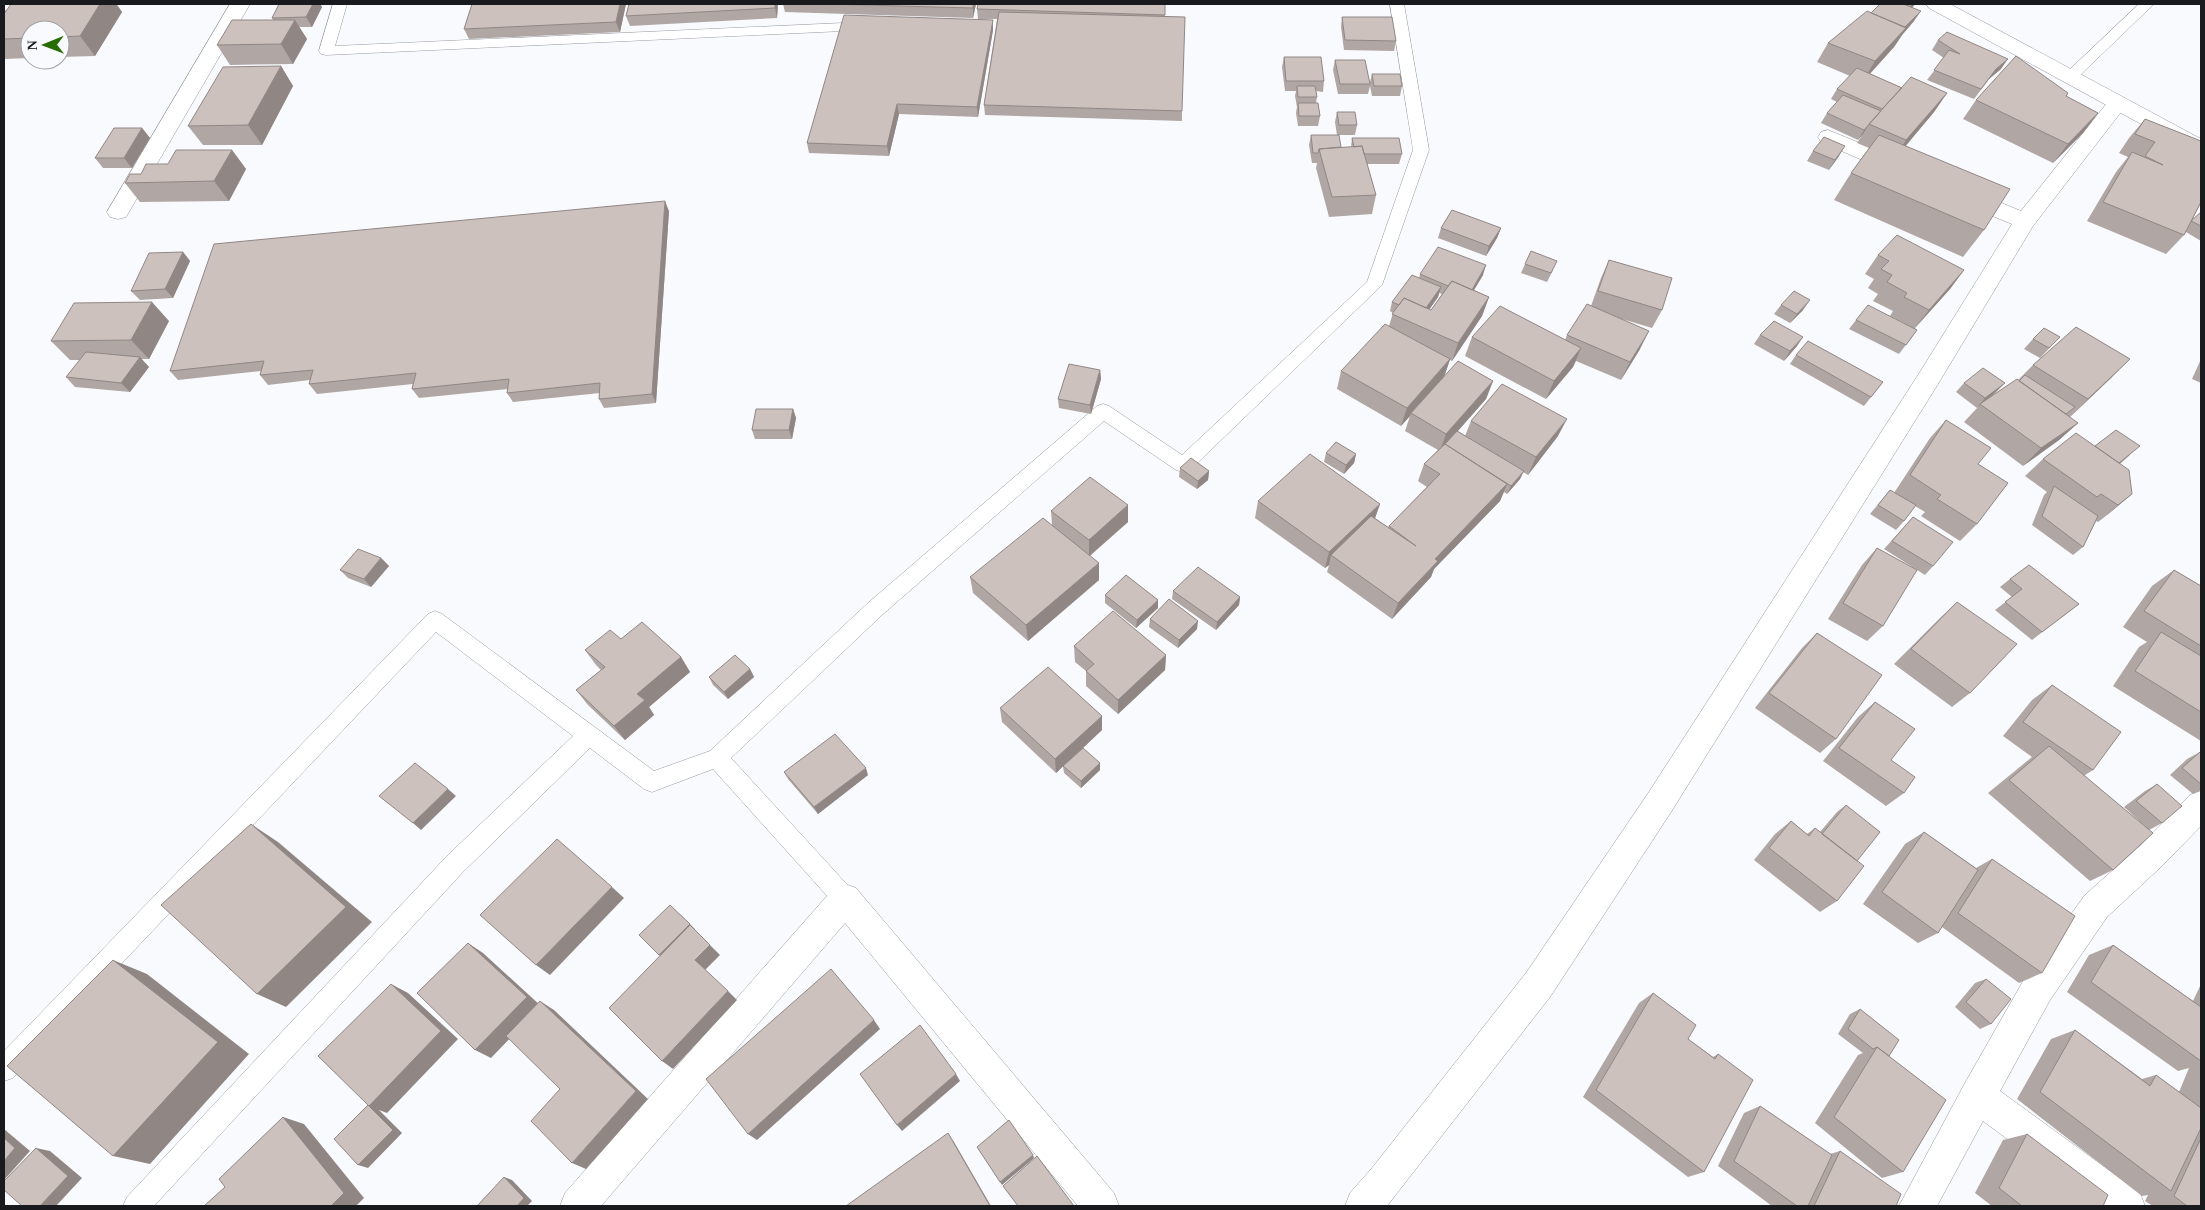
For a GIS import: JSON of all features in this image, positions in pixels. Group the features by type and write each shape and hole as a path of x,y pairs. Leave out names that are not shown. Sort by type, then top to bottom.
{"street":[{"path":"118,212 240,4"},
{"path":"1936,4 2201,148"},
{"path":"1363,1206 1385,1181 1543,976 1660,802 1929,378 2025,221 2118,103"},
{"path":"1828,138 1918,176"},
{"path":"1944,187 2025,221"},
{"path":"1917,1206 2038,988 2096,906 2151,856 2201,805"},
{"path":"578,1206 845,899 1101,1206"},
{"path":"1977,1095 2126,1206"}],"lane":[{"path":"340,4 326,51 842,27"},
{"path":"4,1069 435,620 652,782 717,758 875,609 1103,411 1183,464 1374,285 1421,150 1397,4"},
{"path":"2070,77 2147,4"},
{"path":"136,1206 455,864 590,734"},
{"path":"717,758 845,899"}],"building":[{"path":"11,4 100,4 80,36 70,36 70,20 20,20 20,38 4,39 4,14"},
{"path":"279,4 313,4 306,17 272,18"},
{"path":"472,4 620,4 616,22 464,29"},
{"path":"629,4 775,4 775,8 626,16"},
{"path":"827,4 973,4 973,8"},
{"path":"978,4 1165,4 1165,15 977,9"},
{"path":"1880,4 1903,4 1921,11 1905,27 1871,13"},
{"path":"1867,11 1906,28 1875,61 1828,43"},
{"path":"999,12 1185,17 1182,111 984,105"},
{"path":"844,15 993,20 977,107 897,104 887,146 807,143"},
{"path":"1342,17 1392,17 1396,41 1345,40"},
{"path":"232,20 295,20 281,44 217,45"},
{"path":"1947,32 2008,59 1996,69 1981,89 1934,70 1949,50 1960,54 1938,40"},
{"path":"2016,56 2068,93 2066,96 2098,113 2068,144 1976,100"},
{"path":"1284,57 1321,57 1324,81 1286,81"},
{"path":"1335,60 1365,60 1370,84 1340,84"},
{"path":"281,66 248,125 188,126 223,67"},
{"path":"1857,68 1902,88 1882,109 1837,89"},
{"path":"1372,74 1400,74 1402,86 1374,86"},
{"path":"1911,77 1947,93 1906,140 1869,124"},
{"path":"1297,86 1315,86 1317,97 1298,97"},
{"path":"1843,95 1881,111 1864,130 1827,113"},
{"path":"1298,103 1318,103 1320,116 1299,116"},
{"path":"1337,112 1355,112 1357,125 1339,125"},
{"path":"2145,119 2201,141 2201,202 2184,235 2103,202 2132,152 2163,165 2145,156 2155,142 2135,134"},
{"path":"114,128 142,128 124,158 95,158"},
{"path":"1311,135 1339,135 1341,147 1319,149 1318,153 1313,153"},
{"path":"1879,135 2010,189 1984,230 1851,173"},
{"path":"1824,137 1845,146 1835,160 1813,151"},
{"path":"1352,138 1399,138 1402,154 1364,154 1362,146 1354,147"},
{"path":"1362,146 1376,195 1332,197 1319,149"},
{"path":"176,150 232,150 214,181 125,183 130,174 141,174 146,164 168,164"},
{"path":"665,201 652,394 599,399 600,383 507,393 509,379 412,389 416,373 309,384 313,370 260,375 264,361 170,371 214,244"},
{"path":"1452,210 1501,228 1489,246 1441,228"},
{"path":"2201,212 2201,226 2191,221"},
{"path":"1897,235 1964,270 1929,310 1904,297 1907,293 1887,282 1892,275 1881,269 1889,261 1878,255"},
{"path":"1438,247 1486,265 1472,290 1452,281 1448,286 1420,274"},
{"path":"1531,251 1557,261 1551,273 1525,264"},
{"path":"183,252 165,289 131,291 149,253"},
{"path":"1609,260 1672,278 1662,310 1598,291"},
{"path":"1412,275 1441,287 1426,308 1404,298 1399,305 1392,302"},
{"path":"1452,281 1489,297 1458,343 1392,314 1404,298 1431,310"},
{"path":"1794,291 1810,300 1797,314 1781,305"},
{"path":"152,302 131,340 51,341 74,303"},
{"path":"1587,304 1649,331 1630,362 1567,335"},
{"path":"1868,305 1917,330 1906,345 1856,320"},
{"path":"1500,306 1581,348 1554,381 1472,337"},
{"path":"1774,321 1803,337 1790,351 1760,335"},
{"path":"1385,324 1450,359 1407,408 1341,371"},
{"path":"2076,327 2130,359 2088,399 2033,365"},
{"path":"2044,328 2060,337 2049,348 2033,339"},
{"path":"1808,341 1883,382 1871,397 1796,355"},
{"path":"86,352 140,357 121,383 66,377"},
{"path":"1458,361 1493,381 1446,434 1411,413"},
{"path":"1069,364 1100,370 1090,405 1058,399"},
{"path":"1983,368 2005,383 1985,398 1964,383"},
{"path":"2025,375 2075,407 2066,414 2019,381"},
{"path":"2017,379 2078,423 2041,448 1980,404"},
{"path":"1502,384 1567,419 1536,457 1471,421"},
{"path":"756,409 793,409 789,430 752,430"},
{"path":"1946,420 1991,448 1978,464 2008,483 1977,524 1937,499 1941,495 1910,475"},
{"path":"2116,430 2140,446 2119,463 2095,446"},
{"path":"1457,431 1524,471 1511,486 1445,444"},
{"path":"2076,433 2129,470 2132,494 2118,505 2101,494 2097,497 2043,459"},
{"path":"1336,442 1356,454 1346,465 1326,453"},
{"path":"1445,444 1507,484 1435,559 1438,561 1398,603 1331,555 1371,516 1416,546 1389,526 1440,474 1424,464"},
{"path":"1310,454 1380,504 1329,552 1258,501"},
{"path":"1191,458 1209,471 1198,481 1180,468"},
{"path":"1090,477 1128,505 1089,540 1051,511"},
{"path":"2054,486 2098,516 2083,547 2042,516"},
{"path":"1890,490 1916,505 1904,521 1878,505"},
{"path":"1913,517 1953,542 1933,566 1892,541"},
{"path":"1043,518 1099,563 1026,625 970,577"},
{"path":"1877,548 1917,570 1883,626 1843,603"},
{"path":"358,549 381,558 364,579 340,570"},
{"path":"2029,565 2079,604 2042,632 2005,602 2022,589 2010,579"},
{"path":"1198,567 1240,597 1217,622 1173,591"},
{"path":"2174,570 2201,586 2201,646 2144,611"},
{"path":"1126,575 1158,600 1137,620 1105,595"},
{"path":"1169,599 1198,621 1179,640 1150,619"},
{"path":"1957,602 2017,644 1970,693 1911,649"},
{"path":"1113,611 1166,655 1118,700 1086,671 1094,664 1074,646"},
{"path":"642,622 681,657 637,694 645,700 614,726 576,690 605,667 585,650 610,630 621,639"},
{"path":"2161,632 2201,656 2201,712 2135,671"},
{"path":"1817,633 1882,675 1836,739 1769,693"},
{"path":"735,655 750,669 724,692 709,677"},
{"path":"1048,667 1102,716 1055,759 1000,708"},
{"path":"2052,685 2121,732 2093,770 2023,722"},
{"path":"1875,702 1915,729 1891,760 1915,777 1904,793 1839,748"},
{"path":"835,734 866,768 814,807 784,772"},
{"path":"2049,746 2153,833 2113,870 2009,780"},
{"path":"1083,748 1100,763 1081,781 1063,766"},
{"path":"2201,753 2201,784 2182,768"},
{"path":"415,763 448,789 413,823 379,796"},
{"path":"2157,784 2182,806 2162,823 2136,801"},
{"path":"1846,805 1880,832 1857,861 1822,834"},
{"path":"1791,821 1809,836 1815,828 1864,866 1837,901 1769,848"},
{"path":"251,824 346,907 257,994 161,905"},
{"path":"1924,832 1978,870 1938,933 1882,892"},
{"path":"557,839 612,887 536,965 480,915"},
{"path":"1992,859 2075,916 2042,973 1958,913"},
{"path":"670,905 690,924 659,955 639,935"},
{"path":"690,925 710,945 695,960 728,991 662,1061 609,1008"},
{"path":"468,943 527,997 475,1050 417,993"},
{"path":"2113,945 2201,1007 2201,1061 2091,982"},
{"path":"113,960 218,1042 113,1156 7,1066"},
{"path":"831,969 874,1020 748,1134 706,1079"},
{"path":"1986,979 2011,999 1991,1024 1966,1002"},
{"path":"391,984 441,1031 369,1106 318,1056"},
{"path":"1653,993 1696,1025 1688,1039 1715,1059 1718,1054 1753,1080 1704,1172 1596,1090"},
{"path":"540,1001 636,1091 572,1163 531,1121 560,1089 506,1036"},
{"path":"1860,1009 1899,1040 1889,1056 1877,1047 1873,1049 1848,1029"},
{"path":"920,1025 956,1074 897,1125 860,1074"},
{"path":"2075,1030 2150,1086 2156,1075 2201,1108 2201,1128 2171,1191 2040,1092"},
{"path":"1877,1047 1946,1100 1903,1172 1834,1117"},
{"path":"368,1105 393,1130 358,1165 334,1139"},
{"path":"1760,1106 1832,1155 1808,1206 1797,1206 1734,1161"},
{"path":"283,1117 344,1193 331,1206 204,1206 225,1187 219,1179"},
{"path":"1009,1120 1033,1155 1000,1182 977,1147"},
{"path":"948,1133 990,1206 846,1206"},
{"path":"2027,1134 2108,1195 2103,1206 2022,1206 1999,1188"},
{"path":"4,1138 15,1148 4,1161"},
{"path":"2201,1138 2201,1206 2187,1206 2174,1196"},
{"path":"36,1148 68,1176 40,1206 22,1206 4,1190 4,1181"},
{"path":"1840,1151 1901,1194 1896,1206 1814,1206"},
{"path":"1037,1156 1074,1206 1018,1206 1003,1186"},
{"path":"504,1177 524,1198 517,1206 477,1206"}]}
